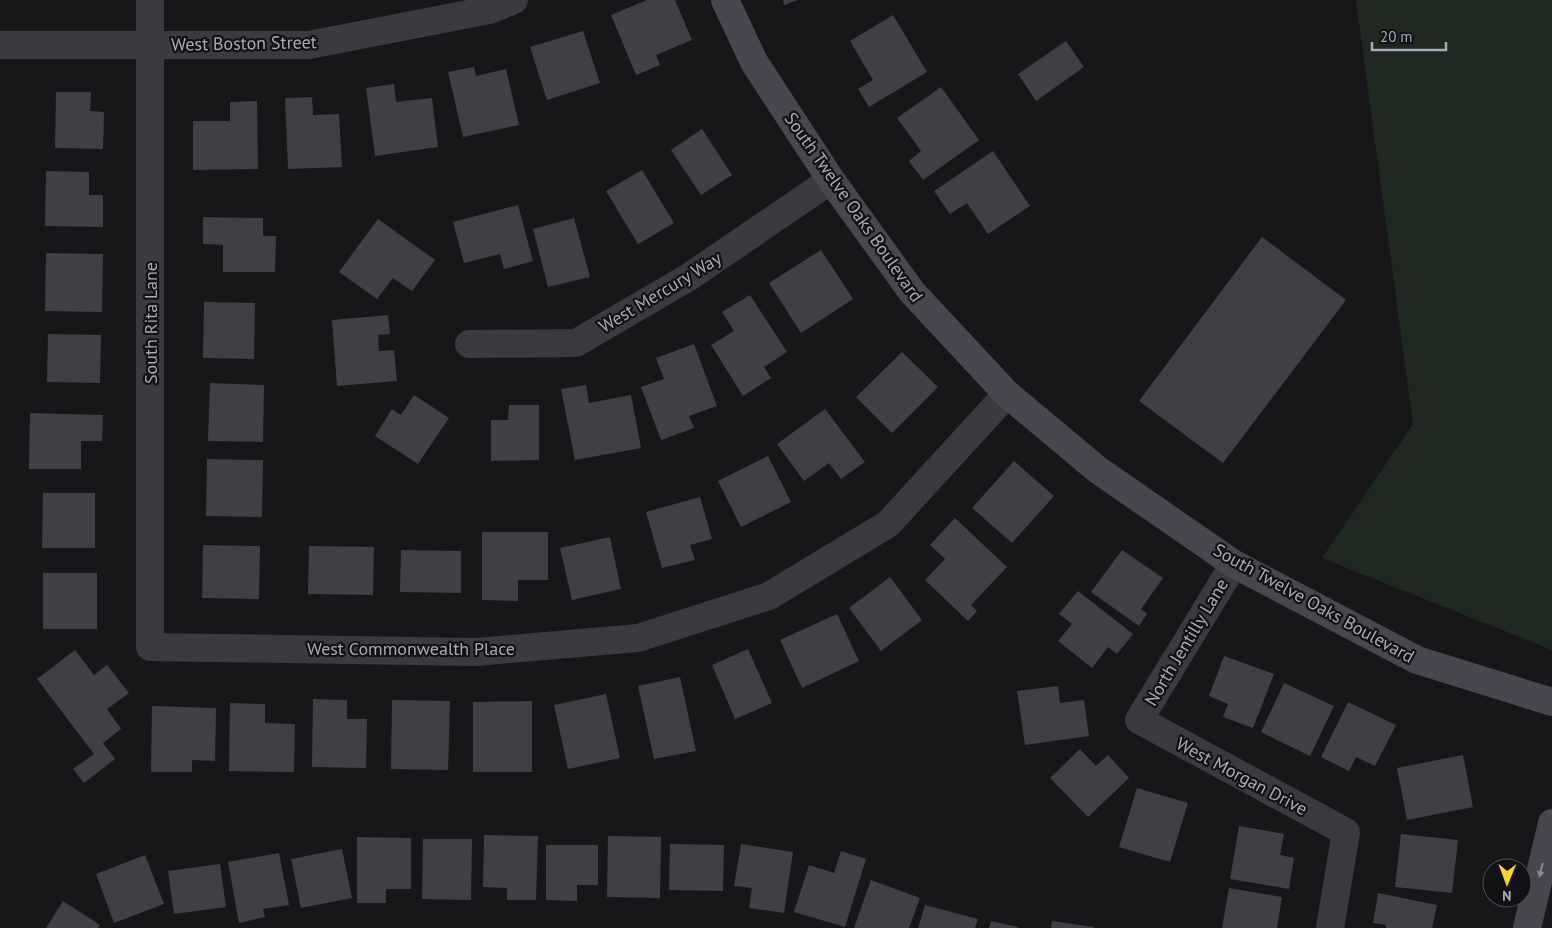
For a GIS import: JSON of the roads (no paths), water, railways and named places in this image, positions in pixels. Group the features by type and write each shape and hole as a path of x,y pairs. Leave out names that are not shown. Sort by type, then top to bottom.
{"street":[{"name":"South Rita Lane","path":"150,0 150,647"},
{"name":"West Boston Street","path":"0,45 309,45 489,10 514,0"},
{"name":"South Twelve Oaks Boulevard","path":"725,0 754,62 831,180 912,292 1007,394 1098,470 1234,564 1417,660 1552,702"},
{"name":"West Mercury Way","path":"470,344 576,343 689,277 831,180"},
{"name":"West Commonwealth Place","path":"150,647 476,652 638,638 769,596 888,524 1007,394"},
{"name":"North Jentilly Lane","path":"1139,720 1234,564"},
{"name":"West Morgan Drive","path":"1139,720 1346,832 1330,928"},
{"path":"1527,928 1552,823"}]}
